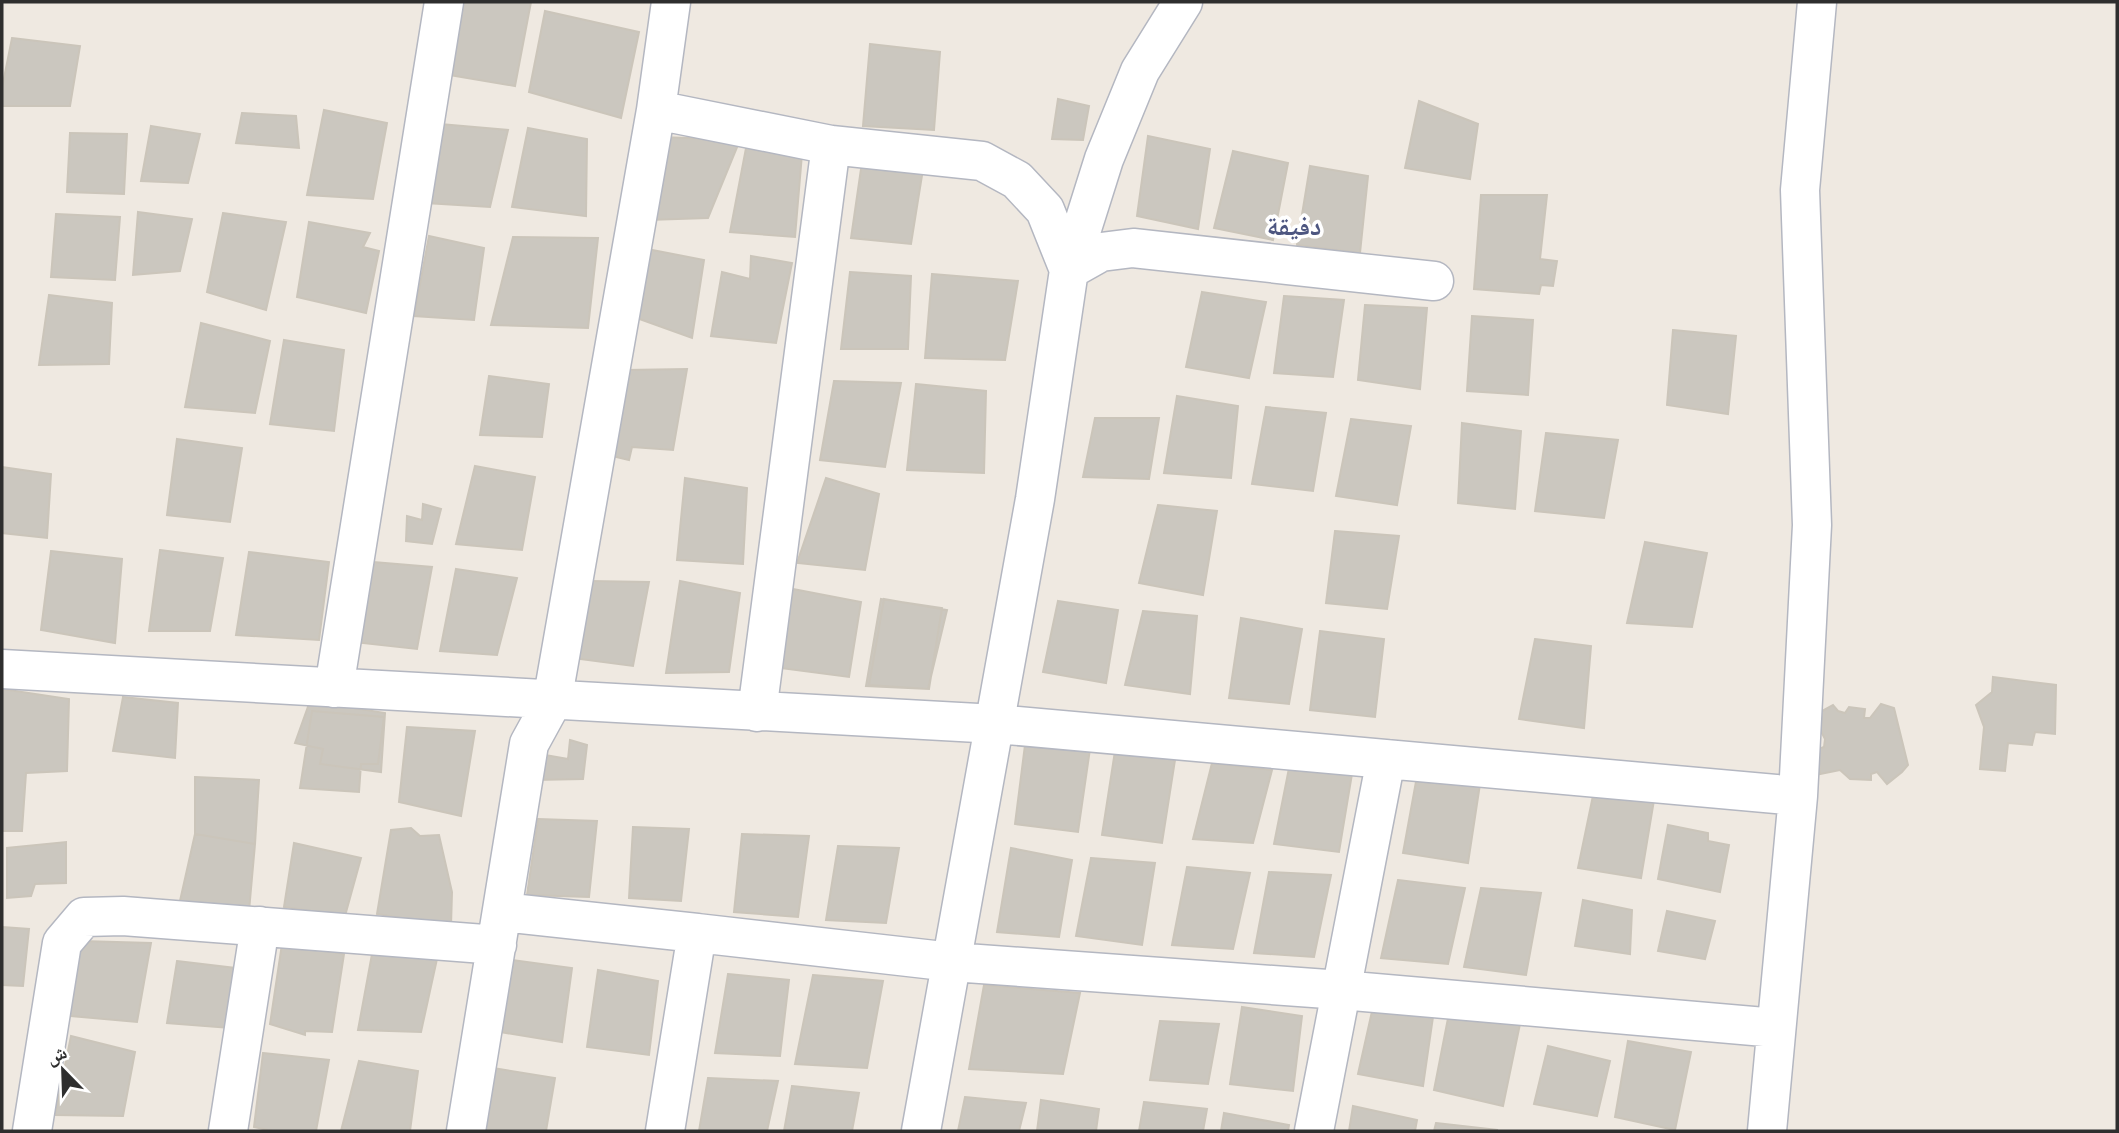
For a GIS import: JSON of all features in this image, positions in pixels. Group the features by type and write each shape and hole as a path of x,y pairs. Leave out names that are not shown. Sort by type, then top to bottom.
{"street":[{"path":"334,688 444,2"},
{"path":"466,1131 529,744 552,702 656,110 671,2"},
{"path":"920,1131 1035,499 1069,270 1104,159 1140,71 1183,2"},
{"path":"1767,1131 1798,796 1812,525 1800,190 1817,2"},
{"path":"656,110 831,145 982,161 1017,180 1045,211 1069,270"},
{"path":"757,712 831,145"},
{"path":"1069,270 1101,252 1133,248 1434,281"},
{"path":"2,669 552,702 996,724 1798,796"},
{"path":"1314,1131 1386,759"},
{"path":"32,1131 62,943 84,917 122,916 260,926 697,933 952,961 1341,990 1776,1028"},
{"path":"228,1131 260,926"},
{"path":"665,1131 697,933"}],"building":[{"path":"463,2 531,2 515,86 449,75"},
{"path":"545,11 639,32 621,118 529,92"},
{"path":"12,38 80,46 70,106 2,106 2,88"},
{"path":"870,44 940,52 934,130 863,126"},
{"path":"1058,99 1089,106 1083,140 1052,139"},
{"path":"1419,101 1478,124 1470,179 1405,168"},
{"path":"324,110 387,123 373,199 307,195"},
{"path":"242,113 296,116 299,148 236,143"},
{"path":"440,124 508,130 490,207 426,203"},
{"path":"151,126 200,134 188,183 141,181"},
{"path":"528,128 587,139 586,216 512,207"},
{"path":"70,133 127,134 124,194 67,192"},
{"path":"1148,136 1210,149 1198,229 1137,216"},
{"path":"660,137 740,140 708,218 648,220"},
{"path":"746,148 802,154 795,237 730,232"},
{"path":"1233,151 1288,163 1273,240 1214,228"},
{"path":"862,162 924,163 911,244 851,238"},
{"path":"1310,166 1368,176 1360,253 1297,245"},
{"path":"1481,195 1547,195 1540,259 1557,261 1553,286 1541,285 1539,294 1474,289"},
{"path":"138,212 192,219 180,271 133,275"},
{"path":"223,213 286,222 266,310 207,292"},
{"path":"56,214 120,217 115,280 51,277"},
{"path":"309,222 370,233 363,247 379,251 366,313 297,297"},
{"path":"429,236 484,248 474,320 414,316"},
{"path":"513,237 598,238 588,328 491,325"},
{"path":"642,248 704,260 692,338 634,317"},
{"path":"751,256 792,263 776,343 711,336 722,272 750,279"},
{"path":"850,272 911,276 908,349 841,349"},
{"path":"932,274 1018,281 1005,360 925,358"},
{"path":"1202,292 1266,302 1249,378 1186,367"},
{"path":"49,295 112,303 109,364 39,365"},
{"path":"1284,296 1344,300 1333,377 1274,373"},
{"path":"1365,305 1427,308 1420,389 1358,380"},
{"path":"1472,316 1533,320 1528,395 1467,391"},
{"path":"201,323 270,341 255,413 185,407"},
{"path":"1673,330 1736,336 1728,414 1667,405"},
{"path":"284,340 344,350 334,431 270,424"},
{"path":"687,369 673,450 632,447 629,460 608,455 626,370"},
{"path":"489,376 549,384 542,437 480,435"},
{"path":"834,381 901,383 885,467 820,460"},
{"path":"916,384 986,391 984,473 907,470"},
{"path":"1177,396 1238,406 1231,478 1164,473"},
{"path":"1266,407 1326,413 1313,491 1252,484"},
{"path":"1095,418 1159,418 1149,479 1083,477"},
{"path":"1351,419 1411,426 1397,505 1336,496"},
{"path":"1462,423 1521,431 1515,509 1458,503"},
{"path":"1546,433 1618,440 1604,518 1535,511"},
{"path":"177,439 242,448 230,522 167,515"},
{"path":"475,466 535,477 522,550 456,544"},
{"path":"2,467 51,474 47,538 2,533"},
{"path":"685,478 747,488 743,564 677,560"},
{"path":"826,478 879,494 865,570 797,563"},
{"path":"423,504 441,509 432,544 406,541 407,516 422,520"},
{"path":"1158,505 1217,511 1203,595 1139,583"},
{"path":"1335,531 1399,536 1387,609 1326,603"},
{"path":"1645,542 1707,553 1692,627 1627,623"},
{"path":"160,550 223,558 210,631 149,631"},
{"path":"51,551 122,559 115,643 41,630"},
{"path":"249,552 329,562 319,640 236,635"},
{"path":"373,562 432,567 417,649 353,642"},
{"path":"456,569 517,578 497,655 440,651"},
{"path":"589,581 649,582 633,666 572,658"},
{"path":"680,581 740,593 729,672 666,673"},
{"path":"793,589 861,602 849,677 780,668"},
{"path":"881,599 942,608 929,689 866,686"},
{"path":"884,599 947,610 928,689 869,685"},
{"path":"1058,601 1118,610 1106,683 1043,672"},
{"path":"1143,611 1197,616 1190,694 1125,685"},
{"path":"1241,618 1302,629 1289,704 1229,698"},
{"path":"1320,631 1384,639 1375,717 1310,710"},
{"path":"1535,639 1591,646 1584,728 1519,719"},
{"path":"1993,677 2056,685 2055,734 2035,732 2032,745 2008,743 2005,771 1980,769 1984,727 1976,705 1992,692"},
{"path":"2,689 69,699 67,771 26,773 22,831 2,831"},
{"path":"123,697 178,703 175,758 113,751"},
{"path":"310,701 385,713 381,772 320,764 323,749 295,743"},
{"path":"1881,704 1894,708 1908,765 1902,772 1887,784 1877,772 1871,774 1871,780 1850,779 1840,770 1820,774 1816,750 1824,747 1825,739 1813,716 1833,705 1838,711 1845,713 1849,707 1865,709 1864,718 1870,718"},
{"path":"312,711 384,717 378,764 361,764 359,792 300,788"},
{"path":"407,727 475,731 461,816 399,802"},
{"path":"570,740 587,745 583,779 535,780 539,754 568,759"},
{"path":"1025,745 1090,749 1078,832 1015,824"},
{"path":"1115,751 1175,760 1162,843 1102,835"},
{"path":"1212,763 1272,770 1253,843 1193,839"},
{"path":"1289,768 1352,774 1339,852 1274,844"},
{"path":"1417,776 1480,784 1468,863 1403,853"},
{"path":"195,777 259,780 255,844 195,834"},
{"path":"1594,791 1654,800 1641,878 1578,868"},
{"path":"538,819 597,821 589,897 527,895"},
{"path":"1668,825 1708,833 1708,841 1729,845 1720,892 1658,879"},
{"path":"633,827 689,829 681,901 629,898"},
{"path":"411,828 420,836 439,835 452,892 451,926 377,914 391,830"},
{"path":"195,834 255,844 249,911 180,901"},
{"path":"742,834 809,836 798,917 734,912"},
{"path":"66,842 66,883 35,884 31,896 7,898 7,848"},
{"path":"294,843 361,858 345,916 284,907"},
{"path":"838,846 899,848 886,923 826,920"},
{"path":"1011,848 1072,860 1059,937 997,932"},
{"path":"1091,858 1155,863 1142,945 1076,936"},
{"path":"1187,867 1250,873 1233,949 1172,945"},
{"path":"1269,872 1331,875 1314,957 1254,953"},
{"path":"1398,880 1465,888 1448,964 1381,958"},
{"path":"1481,888 1541,893 1526,975 1464,967"},
{"path":"1583,900 1632,910 1630,954 1575,946"},
{"path":"1667,911 1715,921 1705,959 1658,951"},
{"path":"2,927 29,929 23,986 2,985"},
{"path":"81,941 151,943 137,1022 59,1015"},
{"path":"282,944 344,954 332,1032 305,1031 305,1035 270,1024"},
{"path":"372,954 437,959 421,1032 358,1030"},
{"path":"512,960 572,968 562,1042 500,1032"},
{"path":"177,961 235,968 230,1028 167,1023"},
{"path":"598,970 658,981 649,1055 587,1047"},
{"path":"728,974 789,980 780,1056 715,1053"},
{"path":"813,975 883,981 867,1068 795,1064"},
{"path":"984,985 1080,993 1063,1074 969,1069"},
{"path":"1375,998 1434,1010 1423,1086 1358,1074"},
{"path":"1242,1007 1302,1016 1293,1091 1230,1084"},
{"path":"1450,1008 1520,1024 1503,1106 1434,1090"},
{"path":"1160,1021 1219,1024 1208,1084 1150,1080"},
{"path":"71,1036 135,1052 123,1116 55,1115"},
{"path":"1628,1041 1691,1052 1675,1130 1615,1117"},
{"path":"1548,1046 1610,1061 1597,1116 1534,1104"},
{"path":"263,1053 329,1060 316,1131 272,1131 254,1127"},
{"path":"359,1061 418,1071 410,1131 341,1131"},
{"path":"493,1068 555,1078 546,1131 483,1131"},
{"path":"708,1078 778,1081 767,1131 699,1131"},
{"path":"792,1086 859,1093 852,1131 784,1131"},
{"path":"965,1097 1026,1103 1019,1131 958,1131"},
{"path":"1041,1100 1099,1109 1096,1131 1037,1131"},
{"path":"1144,1102 1207,1109 1203,1131 1139,1131"},
{"path":"1353,1106 1417,1120 1415,1131 1349,1131"},
{"path":"1224,1113 1289,1125 1288,1131 1221,1131"},
{"path":"1436,1123 1498,1130 1434,1131"}],"district":[{"name":"دفيقة","path":"1294,225"}]}
